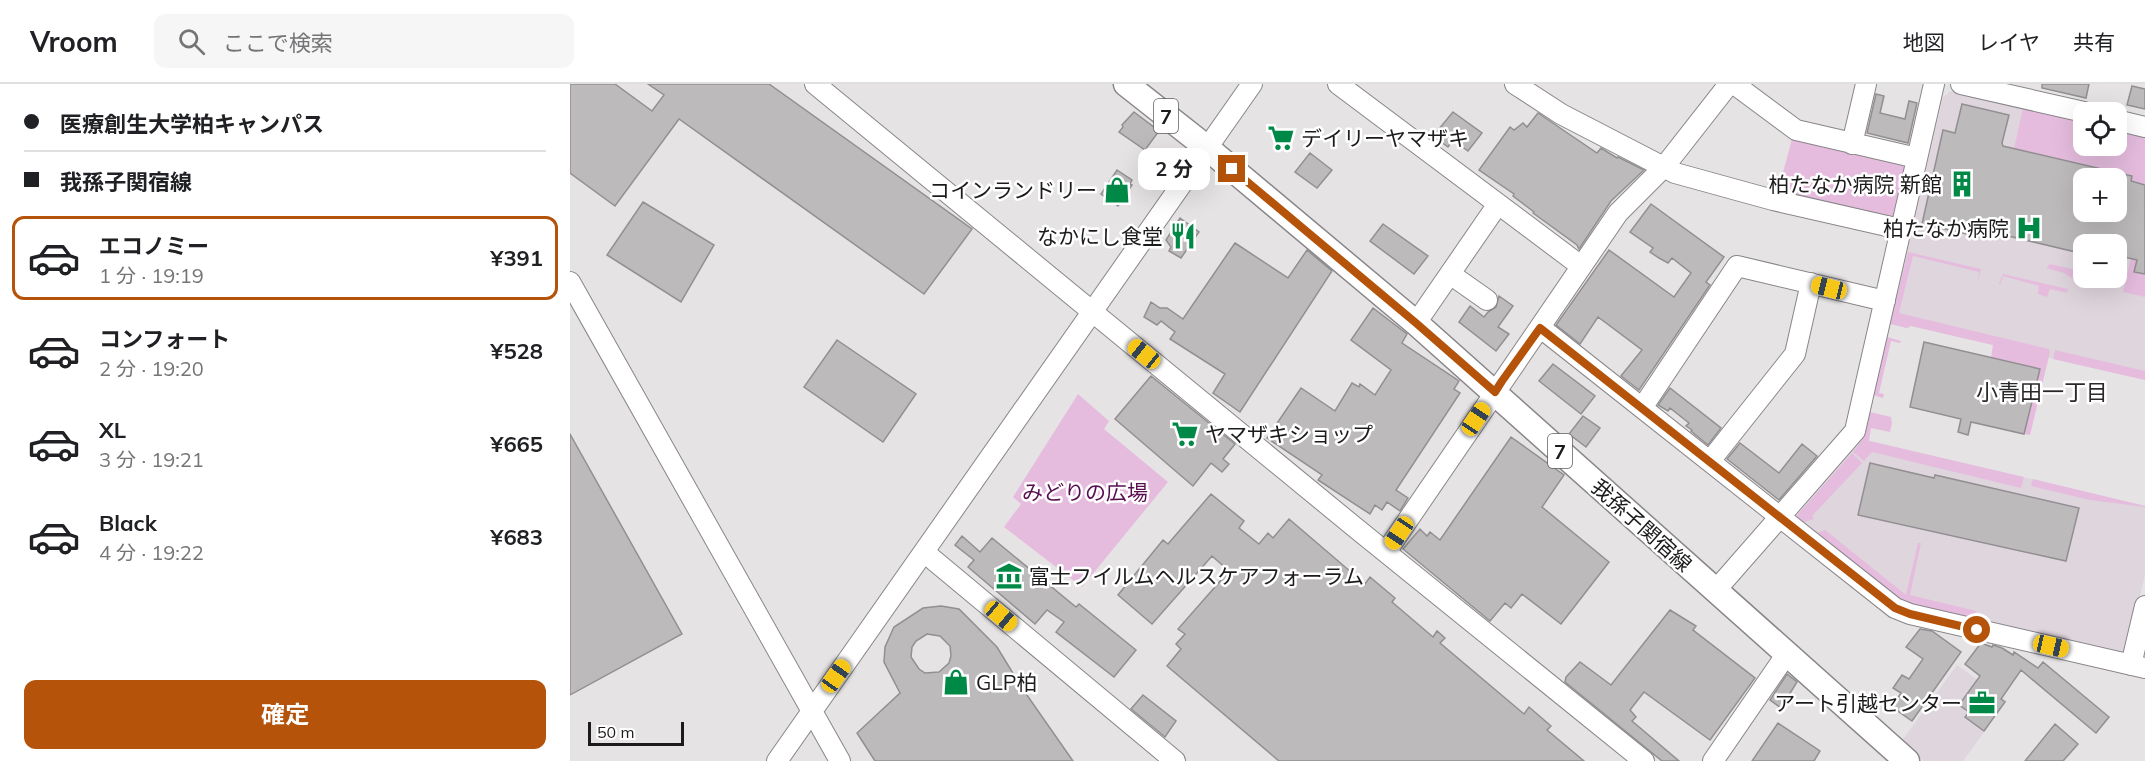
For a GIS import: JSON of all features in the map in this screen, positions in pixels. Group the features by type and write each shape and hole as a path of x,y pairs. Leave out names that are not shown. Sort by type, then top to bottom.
{"main road":[{"name":"我孫子関宿線","path":"1126,84 1206,147 1416,323 1907,761"}],"street":[{"path":"815,84 1644,761"},
{"path":"777,761 1252,84"},
{"path":"1515,84 1561,114 1676,173 1762,197 1900,229"},
{"path":"1386,552 1618,213 1664,167 1729,84"},
{"path":"1734,84 1796,130 1917,158"},
{"path":"1852,144 1866,84"},
{"path":"1715,591 1855,431 1934,84"},
{"path":"1961,84 2073,109"},
{"path":"1340,85 1581,266"},
{"path":"2127,123 2145,127"},
{"path":"1416,323 1498,204"},
{"path":"1642,408 1737,266 1885,301"},
{"path":"1450,274 1487,300"},
{"path":"570,282 840,761"},
{"path":"1710,461 1795,354 1811,283"},
{"path":"1540,328 1902,611 2138,666 2145,606"},
{"path":"924,552 1175,761"},
{"path":"1713,761 1786,655"}],"shaded area":[{"name":"柏たなか病院","path":"1951,91 2073,120 2073,156 2127,156 2127,143 2145,137 2145,380 1911,326 1907,328 1890,324 1943,97"},
{"path":"1863,439 2145,506 2145,575 2126,654 1908,608 1798,524 1797,515"},
{"path":"1957,665 2007,701 1963,761 1924,761 1901,742"}],"green space":[{"path":"2023,108 2073,120 2073,156 2127,156 2127,132 2145,137 2145,192 2130,188 2132,176 2127,175 2127,168 2097,168 2014,149"},
{"path":"1793,135 1903,160 1908,169 1897,216 1889,221 1777,195"},
{"path":"1908,252 1981,269 1978,281 1979,272 1913,256 1899,313 2049,349 2030,435 2024,434 1991,358 1993,345 1911,326 1907,328 1890,324"},
{"path":"2131,258 2137,260 2134,272 2145,274 2145,297 2123,292 2124,288 2127,288"},
{"path":"2050,264 2073,269 2073,279 2064,273 2046,268"},
{"path":"2003,274 2068,289 2067,293 2050,289 2047,297 2038,294 2039,286 2003,276 2000,285"},
{"path":"1887,337 1901,341 1900,343 1891,341 1879,393 1884,394 1883,398 1873,395"},
{"path":"2055,350 2145,371 2145,380 2053,359"},
{"name":"みどりの広場","path":"1078,394 1109,421 1104,429 1168,482 1082,587 1004,527 1021,504 1013,497"},
{"path":"1870,412 1891,417 1892,423 1890,432 1871,428 1869,441 2024,477 2021,488 1872,452 1864,461 1853,452 1863,439"},
{"path":"1852,453 1862,463 1812,516 1814,519 1798,524 1797,515"},
{"path":"2033,479 2145,507 2090,500 2031,486"},
{"path":"1825,530 1906,595 1918,543 1921,543 1910,595 1976,611 1974,618 1967,621 1908,608 1812,535"}],"building":[{"path":"570,84 615,84 652,111 664,95 648,84 769,84 972,229 924,294 679,119 615,206 570,173"},
{"path":"2042,84 2089,84 2086,98 2042,88"},
{"path":"2132,86 2145,89 2145,109 2127,105"},
{"path":"1876,94 1884,96 1880,113 1905,119 1909,101 1917,103 1908,143 1867,133"},
{"path":"1962,104 2009,115 2003,146 2098,168 2073,168 2073,222 2127,222 2127,175 2132,176 2131,181 2145,185 2145,274 2134,272 2137,260 2127,258 2127,234 2073,234 2073,251 1983,230 1981,237 1922,224 1943,130 1955,133"},
{"path":"1134,112 1159,131 1145,150 1119,132"},
{"path":"1453,112 1482,133 1468,151 1453,140 1448,147 1433,136"},
{"path":"1538,113 1597,153 1601,148 1644,170 1611,201 1579,249 1577,245 1533,213 1513,196 1514,194 1479,170 1510,127 1514,130 1523,123 1527,127"},
{"path":"1310,153 1332,170 1317,188 1295,172"},
{"name":"コインランドリー","path":"1117,170 1132,180 1130,184 1132,185 1118,206 1101,194"},
{"path":"643,202 714,245 681,302 607,255"},
{"path":"1651,204 1724,257 1706,282 1710,285 1639,390 1621,376 1642,350 1598,317 1580,344 1556,325 1609,250 1674,297 1691,273 1672,258 1668,263 1650,252 1653,248 1630,232"},
{"name":"なかにし食堂","path":"1180,218 1199,232 1181,258 1169,251 1171,247 1166,240"},
{"path":"1383,224 1428,256 1414,274 1370,241"},
{"path":"1235,243 1288,278 1307,250 1332,271 1240,412 1213,393 1225,374 1170,339 1175,332 1161,321 1157,325 1144,317 1151,302 1160,308 1167,308 1183,319"},
{"path":"1499,296 1513,306 1498,327 1509,334 1496,351 1459,322 1470,306 1484,317 1496,307"},
{"path":"1373,308 1407,334 1402,343 1459,381 1454,389 1460,393 1396,490 1408,498 1400,511 1387,502 1382,510 1375,505 1370,514 1318,480 1322,475 1267,438 1301,388 1335,411 1352,383 1359,387 1360,384 1375,395 1391,370 1351,340"},
{"path":"837,340 916,394 883,442 804,387"},
{"path":"1924,342 2040,369 2024,434 1971,422 1968,435 1958,432 1961,419 1910,407"},
{"path":"1553,364 1595,396 1581,414 1539,381"},
{"path":"1151,376 1235,444 1223,459 1229,464 1222,472 1211,463 1193,486 1115,419"},
{"path":"1670,388 1721,428 1708,445 1686,426 1689,423 1670,408 1668,411 1658,405"},
{"path":"1583,416 1600,428 1586,447 1569,434"},
{"path":"570,434 682,634 570,695"},
{"path":"1511,437 1564,475 1542,507 1609,562 1561,624 1522,594 1511,608 1505,603 1490,621 1403,549 1420,529 1427,536 1430,532 1440,540"},
{"path":"1740,443 1779,473 1802,444 1817,456 1779,500 1727,459"},
{"path":"1870,463 1934,478 1935,475 2079,508 2066,561 1858,515"},
{"path":"1211,494 1244,521 1239,528 1259,544 1268,533 1273,538 1289,519 1365,584 1370,577 1395,598 1392,602 1433,637 1437,631 1445,638 1440,643 1524,714 1529,707 1551,726 1547,730 1584,761 1279,761 1167,666 1181,649 1176,644 1185,634 1178,629 1229,571 1212,556 1152,624 1118,595 1163,540 1168,544"},
{"path":"962,536 980,552 992,538 1076,607 1079,604 1136,650 1114,677 1056,632 1064,622 1047,610 1035,624 968,567 974,560 955,545"},
{"name":"GLP柏","path":"941,606 959,609 997,647 1022,688 1073,761 875,761 857,733 900,693 884,662 885,647 894,627 923,608","holes":["927,634 940,636 950,646 949,663 939,672 925,673 919,669 911,657 912,647 916,641"]},
{"path":"1670,610 1696,626 1693,630 1755,678 1710,740 1644,692 1630,710 1636,717 1632,721 1679,761 1662,761 1565,682 1566,677 1580,662 1611,685"},
{"path":"1920,629 1932,631 1961,652 1912,721 1892,707 1901,693 1893,688 1902,675 1909,679 1923,659 1906,647"},
{"path":"1981,643 2002,648 2013,655 2014,652 2038,668 2043,662 2109,717 2096,733 2021,670 2001,699 2005,702 1984,731 1965,717 1969,712 1959,705 1980,676 1965,664"},
{"path":"1787,674 1797,682 1781,708 1770,700"},
{"path":"1143,695 1176,721 1165,737 1131,709"},
{"path":"1778,723 1820,751 1814,761 1752,761"},
{"path":"2055,724 2078,744 2063,761 2025,761"}],"place":[{"name":"デイリーヤマザキ","path":"1281,138"},
{"name":"柏たなか病院 新館","path":"1962,184"},
{"name":"コインランドリー","path":"1117,190"},
{"name":"柏たなか病院","path":"2029,228"},
{"name":"なかにし食堂","path":"1183,236"},
{"name":"ヤマザキショップ","path":"1185,434"},
{"name":"富士フイルムヘルスケアフォーラム","path":"1009,576"},
{"name":"GLP柏","path":"956,682"},
{"name":"アート引越センター","path":"1982,703"}],"district":[{"name":"小青田一丁目","path":"2042,392"}],"route":[{"path":"1232,169 1495,392 1540,328 1895,608 1910,614 1977,630"}]}
